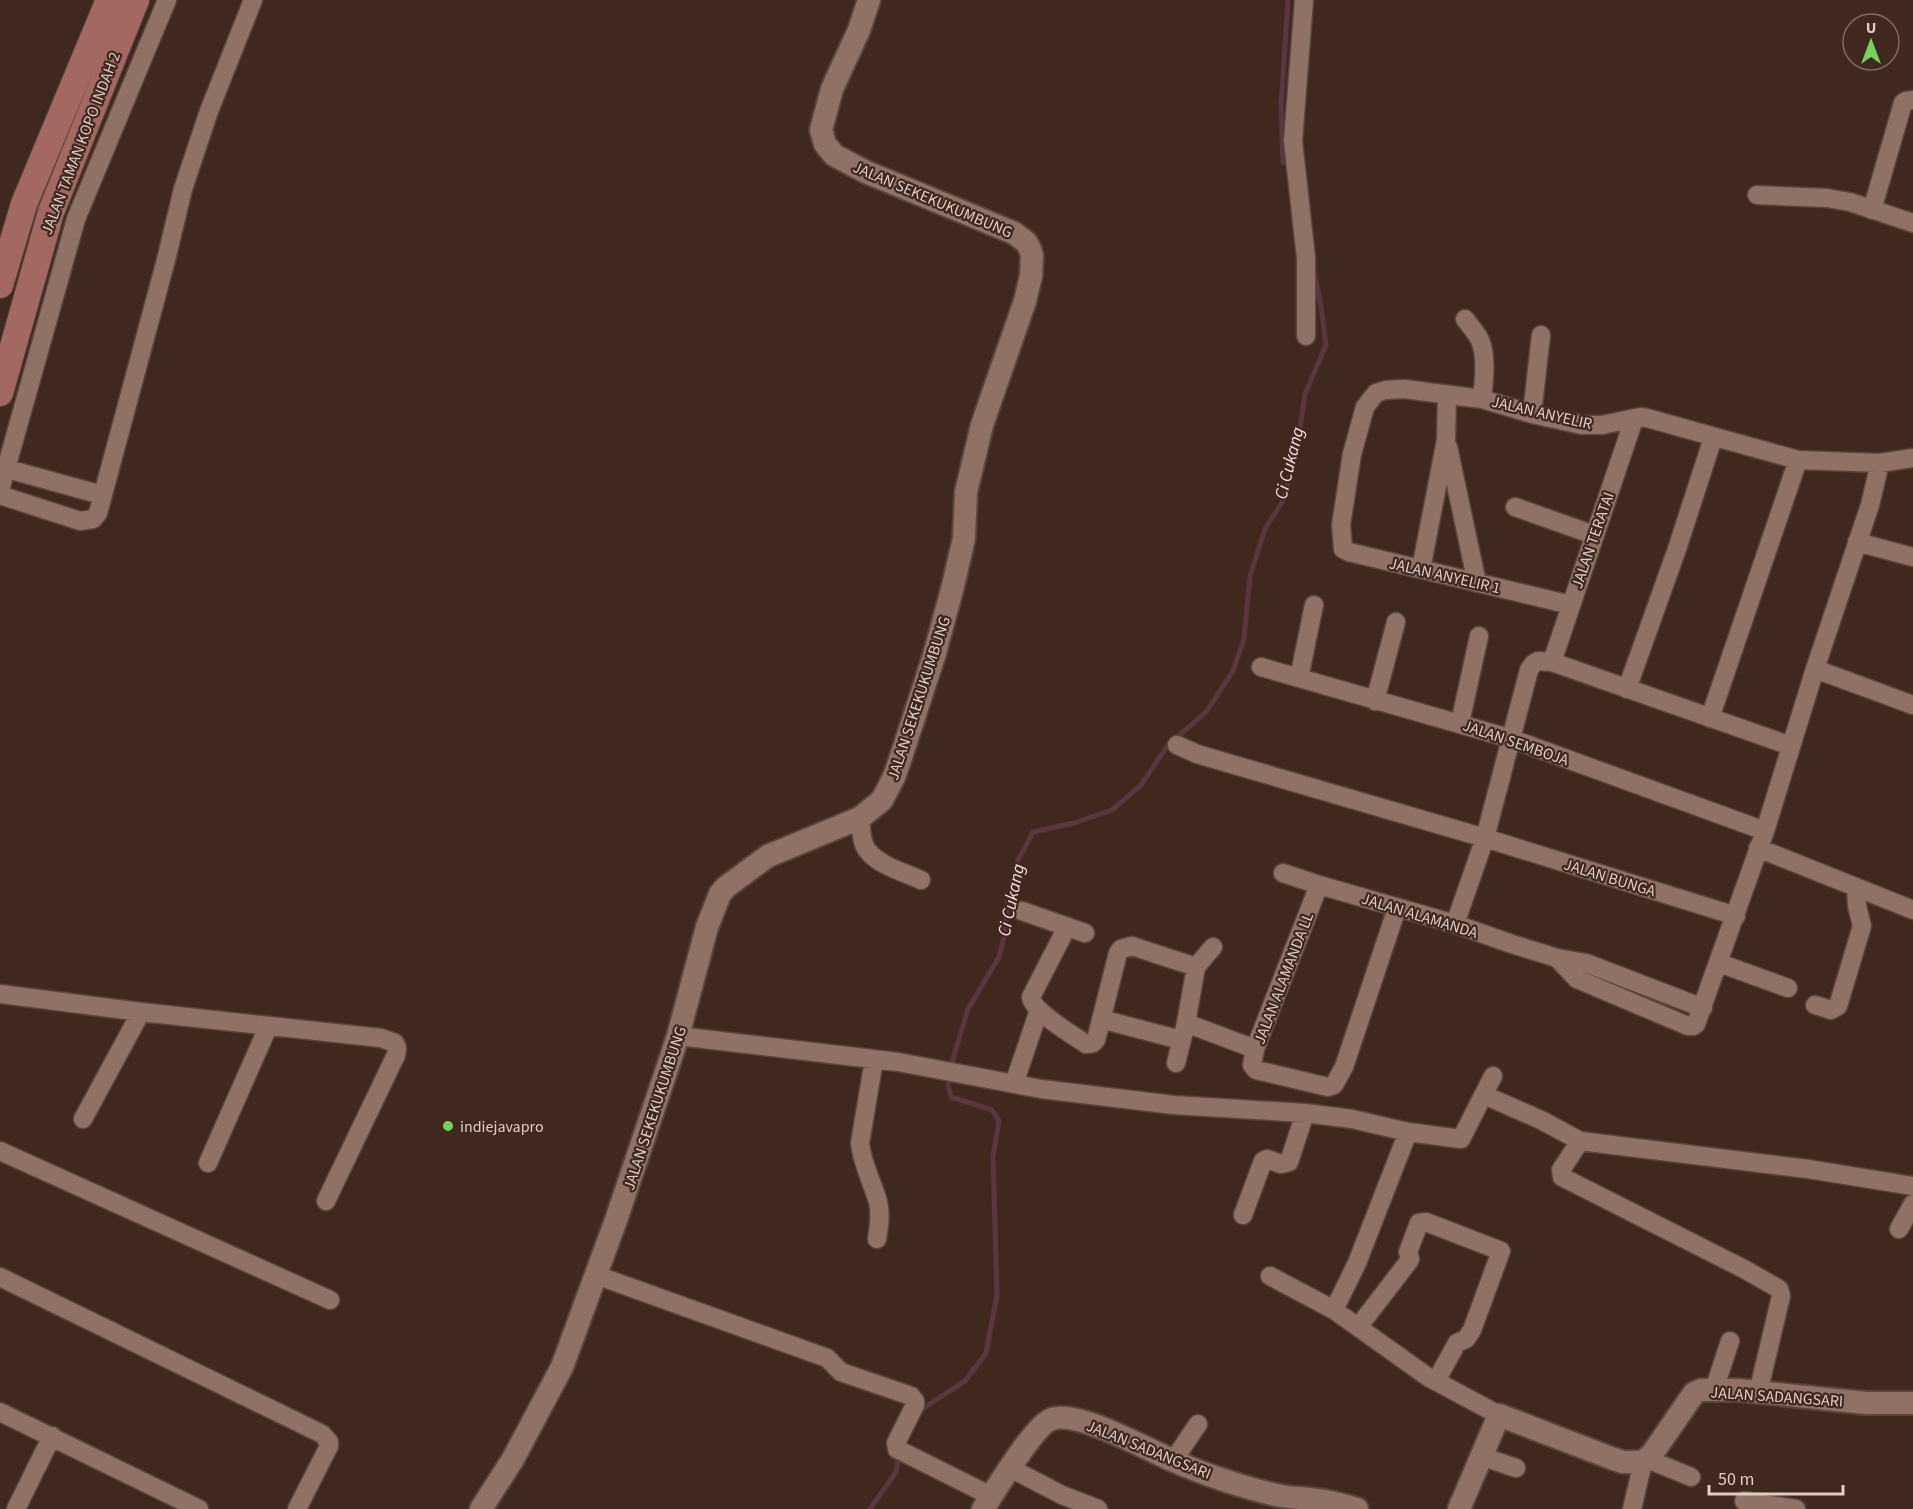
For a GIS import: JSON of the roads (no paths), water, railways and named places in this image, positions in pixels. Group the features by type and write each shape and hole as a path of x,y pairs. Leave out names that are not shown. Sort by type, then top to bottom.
{"main road":[{"name":"JALAN TAMAN KOPO INDAH 2","path":"0,285 24,204 109,0"},
{"name":"JALAN TAMAN KOPO INDAH 2","path":"0,393 51,212 136,0"}],"street":[{"path":"0,490 3,468 76,219 167,0"},
{"path":"0,495 80,520 93,519 98,513 183,189 209,111 254,0"},
{"name":"JALAN SEKEKUKUMBUNG","path":"481,1509 513,1459 562,1367 678,1036 707,927 720,894 768,856 860,818 882,800 894,777 936,650 960,559 964,538 966,492 982,424 1025,301 1031,276 1032,256 1026,243 1014,233 866,172 834,155 825,144 821,130 832,89 859,30 869,0"},
{"path":"1304,0 1293,141 1306,258 1306,336"},
{"path":"1872,210 1903,103 1913,99"},
{"path":"1757,195 1827,198 1850,202 1913,223"},
{"path":"1465,319 1479,339 1483,352 1482,399"},
{"path":"1532,414 1541,335"},
{"name":"JALAN ANYELIR","path":"1341,525 1352,454 1362,415 1376,393 1386,390 1420,391 1482,399 1532,414 1582,425 1602,425 1647,418 1798,460 1880,463 1913,458"},
{"path":"1421,569 1446,440 1447,395"},
{"name":"JALAN TERATAI","path":"1552,662 1634,419"},
{"path":"1627,689 1677,549 1713,438"},
{"path":"1446,440 1477,583"},
{"path":"1710,718 1798,460"},
{"path":"1557,958 1577,980 1693,1026 1696,1024 1762,840 1815,669 1870,505 1880,463"},
{"path":"3,468 102,495"},
{"path":"1515,507 1594,535"},
{"name":"JALAN ANYELIR 1","path":"1341,525 1342,546 1345,551 1571,605"},
{"path":"1857,542 1913,557"},
{"path":"1299,678 1314,605"},
{"path":"1376,701 1396,622"},
{"path":"1460,723 1479,636"},
{"path":"1455,924 1485,838 1529,670 1538,661 1552,662 1791,746"},
{"name":"JALAN SEMBOJA","path":"1261,667 1512,739 1762,840 1856,887 1913,910"},
{"path":"1815,669 1913,705"},
{"name":"JALAN BUNGA","path":"1177,745 1197,754 1485,838 1736,916"},
{"path":"860,818 861,833 866,849 878,860 921,880"},
{"name":"JALAN ALAMANDA","path":"1283,873 1455,924 1557,958 1586,963 1703,1008"},
{"name":"JALAN ALAMANDA LL","path":"1319,885 1255,1049 1252,1065 1256,1070 1328,1087 1334,1085 1344,1067 1397,908"},
{"path":"1815,1005 1831,1010 1838,1006 1862,926 1857,906 1856,887"},
{"path":"1022,911 1085,933"},
{"path":"1067,927 1031,998 1032,1005 1086,1044 1096,1040 1118,953 1121,949 1132,946 1196,967"},
{"path":"1176,1063 1196,967 1213,947"},
{"path":"1719,963 1788,988"},
{"path":"1,996 381,1038 395,1043 396,1055 326,1201"},
{"path":"1017,1075 1039,1010"},
{"path":"82,1119 141,1012"},
{"path":"1101,1019 1183,1032 1255,1049"},
{"path":"208,1163 268,1027"},
{"path":"678,1036 898,1062 1041,1089 1174,1105 1251,1108 1352,1119 1408,1132 1461,1139 1493,1076"},
{"path":"874,1060 860,1143 861,1156 878,1203 880,1219 877,1239"},
{"path":"1484,1095 1541,1120 1580,1141 1808,1169 1913,1186"},
{"path":"1243,1215 1263,1161 1266,1159 1281,1164 1289,1162 1305,1113"},
{"path":"1334,1310 1357,1263 1408,1132"},
{"path":"1580,1141 1561,1170 1562,1177 1779,1289 1780,1296 1758,1392"},
{"path":"0,1151 330,1300"},
{"path":"1899,1229 1913,1204"},
{"path":"1359,1326 1410,1259 1408,1252 1419,1223 1426,1222 1501,1251 1472,1330 1466,1339 1457,1343 1436,1381"},
{"path":"596,1275 827,1358 841,1372 911,1396 915,1405 896,1443 902,1452 987,1503"},
{"path":"1270,1276 1334,1310 1359,1326 1389,1351 1436,1381 1499,1415 1623,1462 1645,1460 1690,1477"},
{"path":"0,1277 322,1434 329,1442 329,1446 297,1509"},
{"path":"1714,1390 1730,1341"},
{"name":"JALAN SADANGSARI","path":"1645,1460 1694,1393 1701,1390 1758,1392 1866,1402 1913,1403"},
{"path":"0,1412 199,1509"},
{"path":"1459,1509 1499,1415"},
{"name":"JALAN SADANGSARI","path":"987,1503 1042,1424 1055,1417 1067,1418 1111,1431 1173,1461 1246,1487 1280,1496 1334,1502 1357,1509"},
{"path":"1173,1461 1198,1424"},
{"path":"16,1509 52,1436"},
{"path":"1481,1456 1516,1468"},
{"path":"1632,1509 1645,1460"},
{"path":"1010,1468 1059,1502 1098,1509"},
{"path":"1744,1501 1796,1509"}],"waterway":[{"name":"Ci Cukang","path":"1283,163 1281,107 1288,0"},
{"name":"Ci Cukang","path":"919,1411 965,1381 986,1353 997,1295 993,1156 999,1121 992,1110 951,1097 948,1085 952,1062 968,1009 999,957 1005,933 1007,904 1018,860 1033,832 1074,823 1112,810 1141,785 1168,745 1206,712 1233,671 1244,639 1250,576 1265,529 1284,499 1298,442 1305,394 1326,345 1314,272"},
{"name":"Ci Cukang","path":"870,1509 896,1472 899,1456"}],"place":[{"name":"indiejavapro","path":"448,1126"}]}
